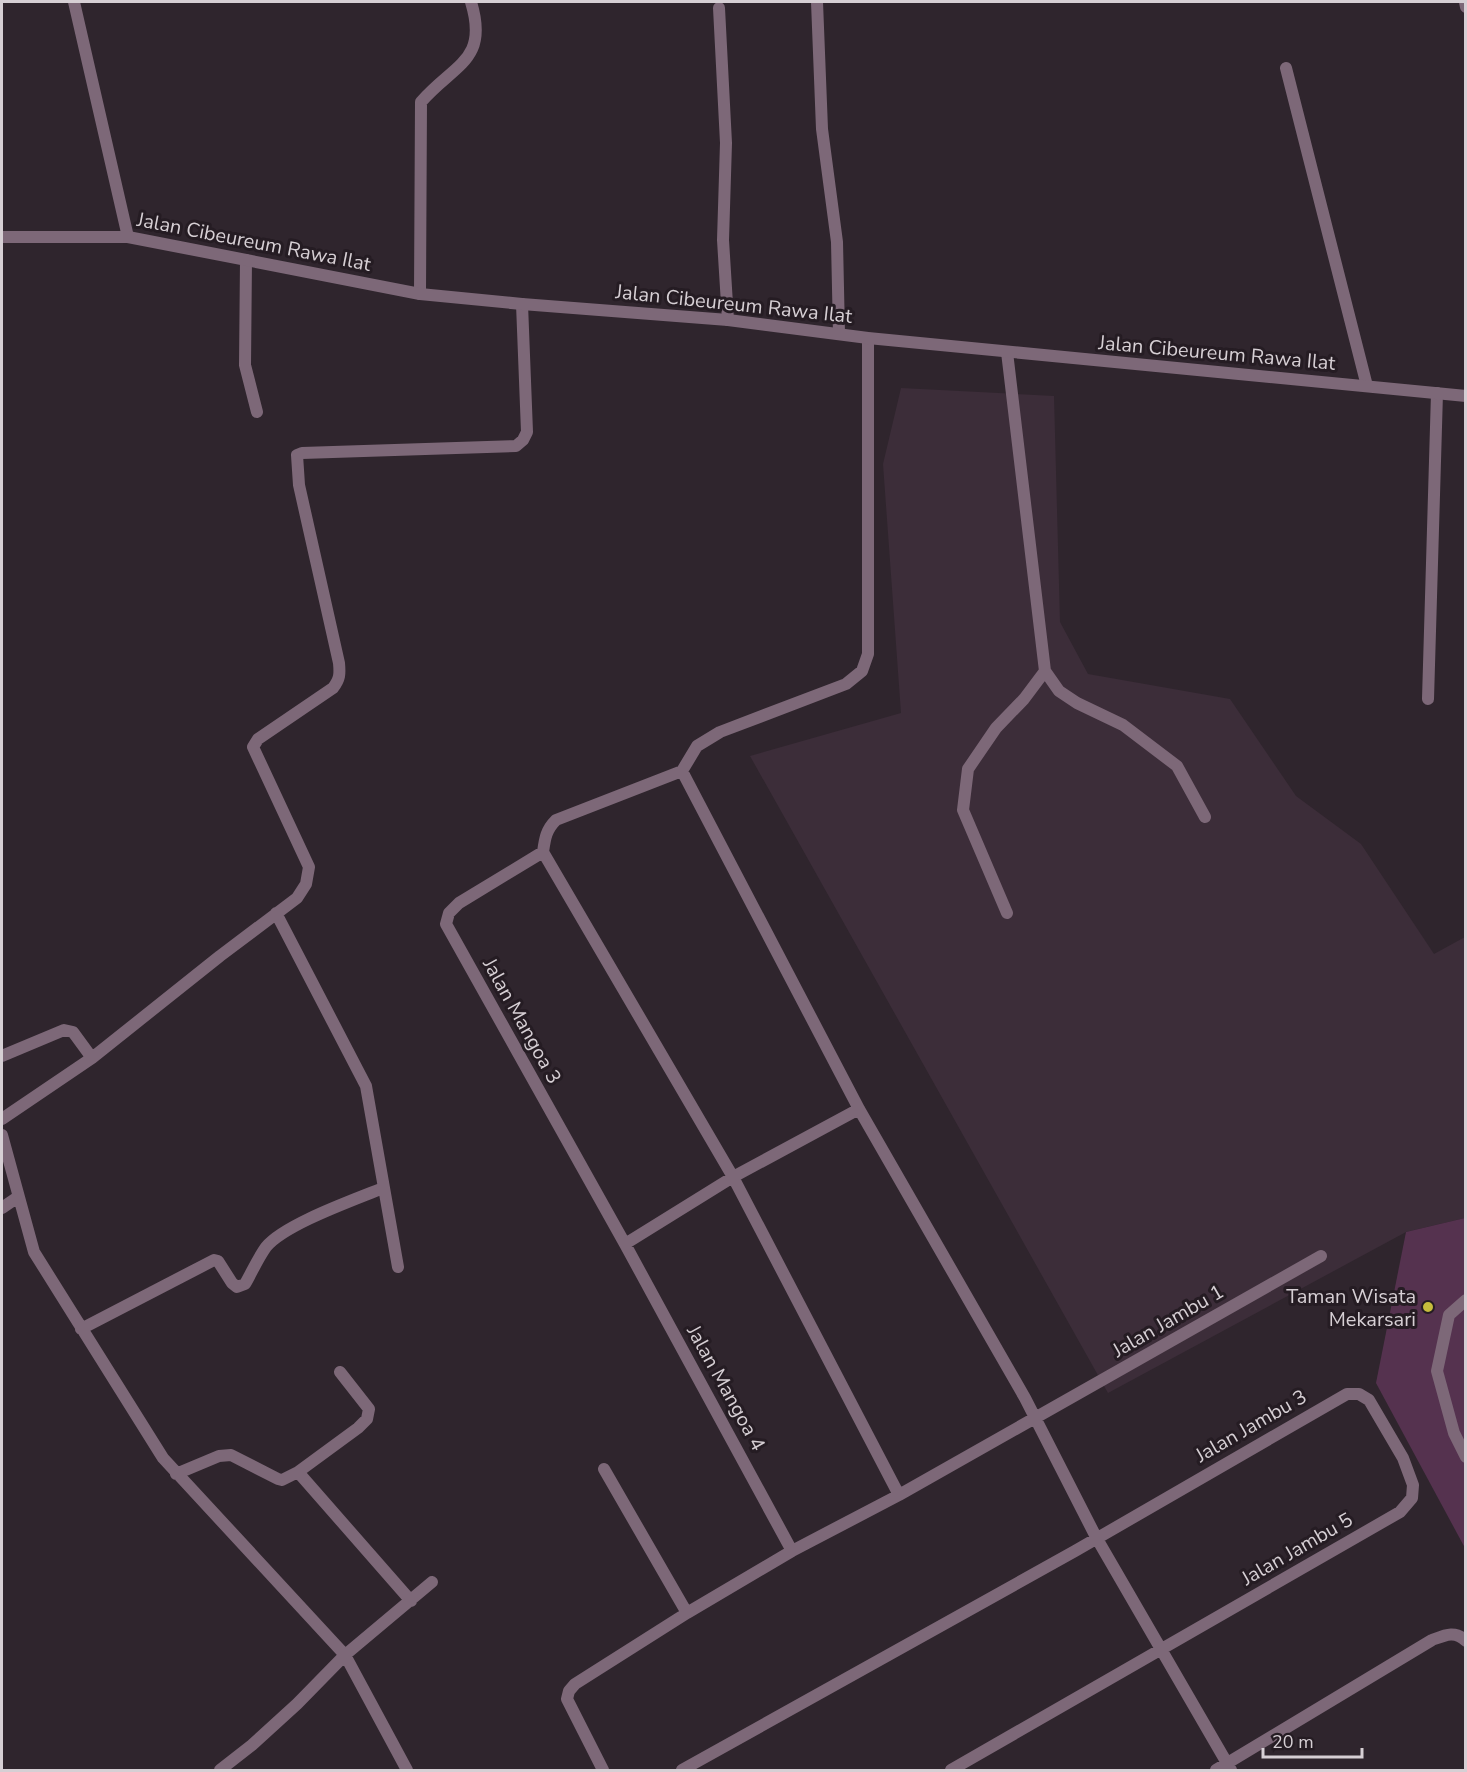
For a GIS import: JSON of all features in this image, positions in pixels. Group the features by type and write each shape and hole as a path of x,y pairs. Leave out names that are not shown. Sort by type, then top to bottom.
{"street":[{"path":"74,2 128,237"},
{"path":"420,294 421,102 468,58 477,38 476,17 471,2"},
{"path":"817,2 822,129 837,242 838,334"},
{"path":"1465,2 1466,7"},
{"path":"719,8 726,143 723,240 728,320"},
{"path":"1286,68 1367,386"},
{"name":"Jalan Cibeureum Rawa Ilat","path":"2,237 128,237 420,294 728,320 868,338 1466,396"},
{"path":"246,260 245,365 257,412"},
{"path":"2,1119 92,1058 297,898 306,884 309,867 253,747 258,739 333,688 340,676 299,485 297,456 302,453 516,446 527,432 522,304"},
{"path":"868,338 868,654 862,671 846,684 720,732 696,746 682,771 556,820 548,828 543,852 733,1177 899,1495"},
{"path":"1007,352 1045,670 1059,691 1077,703 1123,725 1177,765 1205,817"},
{"path":"1428,699 1437,393"},
{"path":"1007,913 963,810 968,769 996,728 1024,699 1045,670"},
{"path":"682,771 859,1109 1025,1398 1096,1537 1225,1769 1432,1640 1448,1634 1457,1635 1466,1641"},
{"name":"Jalan Mangoa 3","path":"543,852 459,903 449,913 446,924 625,1244"},
{"path":"276,913 366,1086 398,1267"},
{"path":"2,1056 64,1030 73,1032 92,1058"},
{"path":"625,1244 733,1177 859,1109"},
{"path":"2,1135 34,1252 163,1458 345,1655 407,1770"},
{"path":"81,1329 214,1260 218,1261 237,1287 245,1284 267,1246 279,1235 293,1226 384,1188"},
{"path":"2,1208 18,1197"},
{"name":"Jalan Mangoa 4","path":"625,1244 792,1551"},
{"name":"Jalan Jambu 1","path":"603,1770 567,1699 569,1691 575,1684 687,1613 792,1551 899,1495 1321,1256"},
{"path":"1466,1300 1449,1315 1437,1371 1454,1433 1466,1457"},
{"path":"176,1474 219,1456 231,1455 278,1479 282,1480 298,1472 368,1419 369,1409 340,1372"},
{"name":"Jalan Jambu 3","path":"682,1770 1075,1551 1347,1394 1359,1394 1369,1400 1403,1458"},
{"name":"Jalan Jambu 5","path":"951,1770 1400,1512 1412,1498 1413,1485 1403,1458"},
{"path":"604,1469 687,1613"},
{"path":"298,1472 411,1600"},
{"path":"220,1770 252,1745 297,1704 345,1655 432,1582"}],"shaded area":[{"path":"901,388 1054,396 1060,622 1088,674 1230,699 1296,796 1361,844 1434,954 1465,937 1465,1218 1406,1232 1108,1393 750,756 901,713 883,464"},
{"name":"Taman Wisata Mekarsari","path":"1465,1218 1465,1548 1376,1383 1406,1232"}],"place":[{"name":"Taman Wisata Mekarsari","path":"1428,1307"}]}
